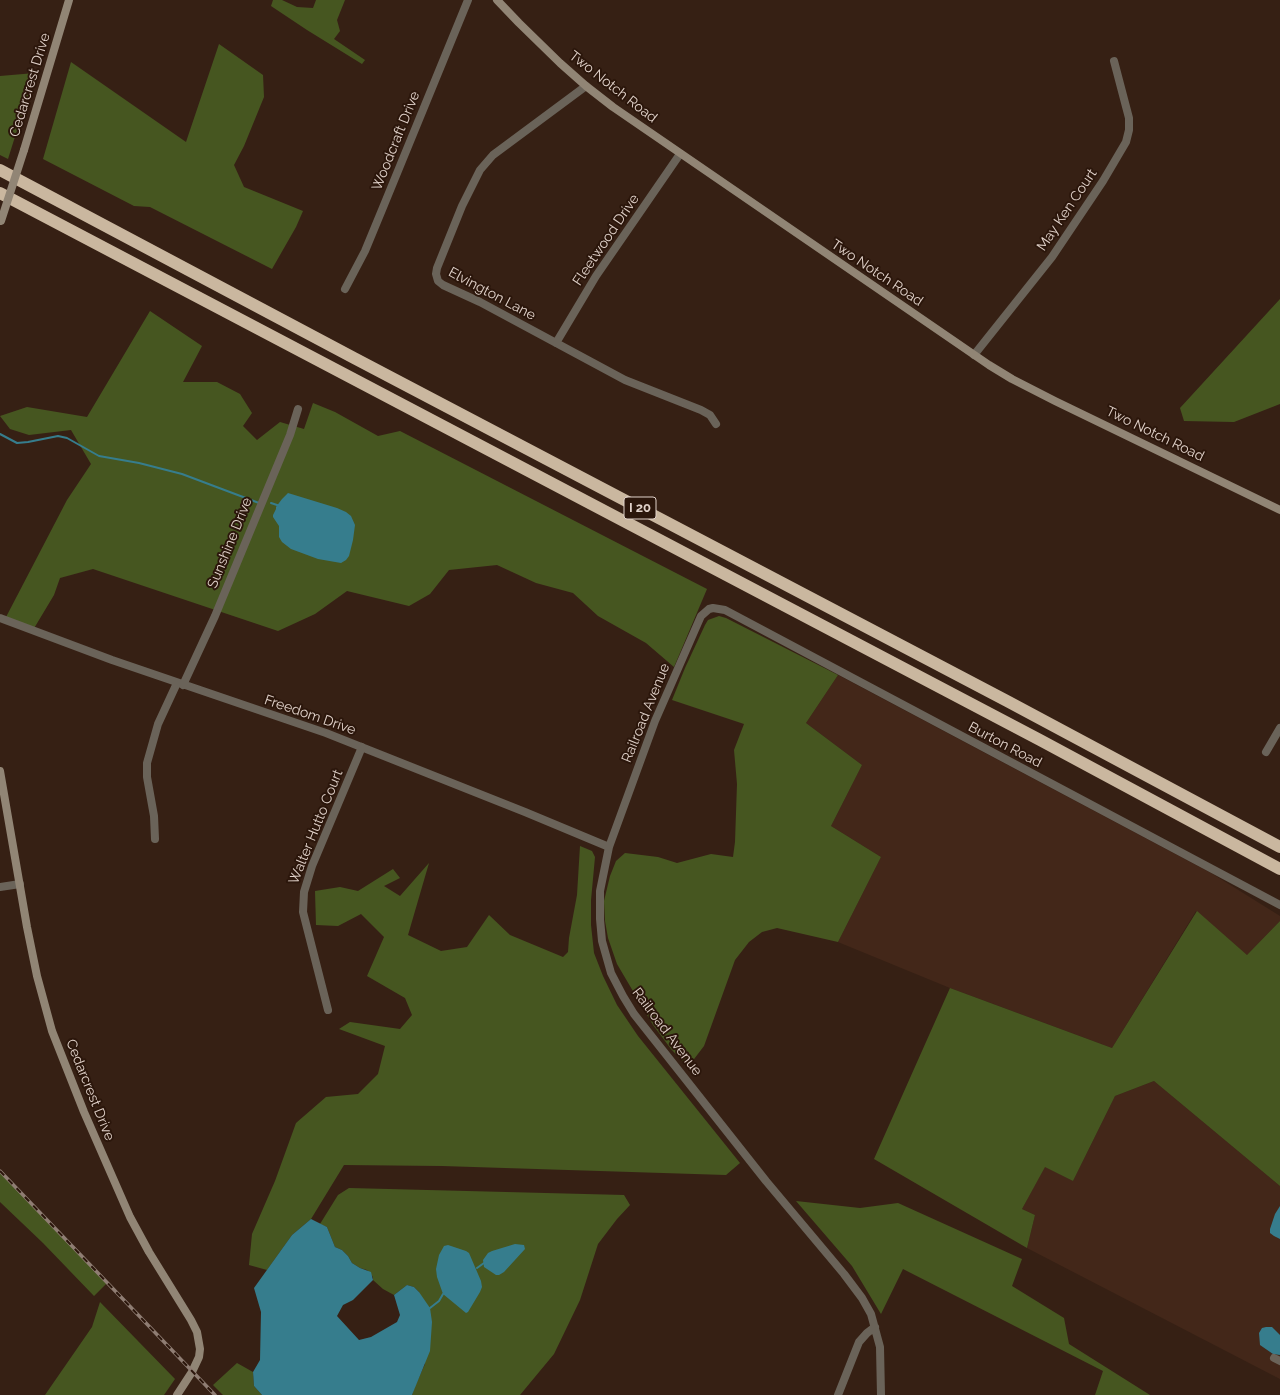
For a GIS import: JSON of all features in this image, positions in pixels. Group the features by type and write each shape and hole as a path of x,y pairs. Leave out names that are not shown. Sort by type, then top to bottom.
{"highway":[{"name":"I 20","path":"0,170 1007,701 1280,847"},
{"name":"I 20","path":"0,192 1026,733 1280,869"}],"street":[{"name":"Cedarcrest Drive","path":"0,223 24,150 69,0"},
{"name":"Woodcraft Drive","path":"345,289 365,251 468,0"},
{"name":"Two Notch Road","path":"497,0 519,23 586,86 613,107 1006,375 1280,510"},
{"name":"May Ken Court","path":"974,354 1052,257 1103,181 1126,142 1129,130 1129,118 1114,61"},
{"name":"Elvington Lane","path":"586,86 489,160 476,176 437,268 436,274 438,281 625,380 701,410 710,415 716,424"},
{"name":"Fleetwood Drive","path":"556,343 596,276 680,154"},
{"name":"Sunshine Drive","path":"155,839 154,816 146,777 147,763 158,724 214,616 290,435 298,409"},
{"name":"Railroad Avenue","path":"718,608 709,609 698,621 655,721 609,847 600,891 600,929 604,953 628,1006 766,1181 858,1291 871,1314 880,1347 881,1395"},
{"name":"Burton Road","path":"718,608 725,610 1280,905"},
{"name":"Freedom Drive","path":"0,618 180,684 309,727 525,812 609,847"},
{"path":"1266,752 1280,728"},
{"name":"Walter Hutto Court","path":"328,1010 303,912 304,892 312,866 362,748"},
{"name":"Cedarcrest Drive","path":"0,771 27,927 37,976 52,1031 84,1112 130,1217 149,1252 197,1332 200,1349 199,1357 192,1372 177,1395"},
{"path":"0,887 20,884"},
{"path":"838,1395 859,1342 875,1327"}],"shaded area":[{"path":"838,675 1211,873 1280,916 1280,921 1247,955 1196,911 1112,1048 950,988 838,942 881,857 831,826 862,765 806,723"},
{"path":"1154,1081 1280,1186 1280,1379 1027,1248 1035,1215 1022,1209 1045,1166 1073,1181 1115,1096"}],"green space":[{"path":"273,0 282,0 297,7 313,8 316,0 345,0 337,20 340,31 334,39 365,60 362,64 307,30 271,6"},
{"path":"219,44 263,75 264,97 244,146 234,165 244,187 303,211 296,227 272,269 150,207 134,206 43,159 71,62 186,142"},
{"path":"35,73 8,159 0,155 0,76"},
{"path":"1280,299 1280,404 1234,422 1184,421 1180,408"},
{"path":"150,311 202,346 183,382 217,382 240,394 252,413 243,426 257,440 280,422 304,429 313,403 335,412 378,436 400,431 707,589 674,667 646,643 598,616 573,593 536,583 497,565 449,570 430,594 409,606 347,591 315,614 278,631 93,569 60,578 54,595 33,630 5,619 67,500 91,464 71,430 29,435 10,429 0,416 27,407 87,417"},
{"path":"719,616 726,618 838,675 806,723 862,765 831,826 881,857 838,942 777,928 762,932 749,942 735,960 704,1046 688,1067 671,1049 653,1025 617,964 608,938 604,901 610,876 616,861 625,853 658,857 677,863 711,854 733,857 737,784 734,750 744,724 672,700 705,625 708,620"},
{"path":"580,846 592,851 595,857 591,900 591,925 594,953 617,1005 638,1036 740,1163 726,1175 442,1166 344,1165 311,1219 292,1235 267,1270 249,1265 252,1234 275,1181 296,1123 326,1097 358,1094 378,1074 385,1046 339,1029 350,1022 400,1029 412,1015 405,998 367,976 384,937 361,914 338,926 316,925 315,891 340,887 358,891 393,869 400,878 384,886 400,896 429,863 408,935 441,951 467,947 489,915 510,935 563,957 568,952 577,895"},
{"path":"1197,911 1247,955 1280,921 1280,1186 1154,1081 1115,1096 1073,1181 1045,1167 1022,1209 1035,1215 1027,1248 874,1159 950,988 1112,1048"},
{"path":"0,1171 107,1283 94,1296 43,1243 0,1202"},
{"path":"349,1188 624,1195 630,1205 598,1244 580,1300 554,1354 520,1395 412,1395 425,1364 419,1292 414,1287 407,1285 394,1295 383,1289 373,1280 373,1277 367,1270 352,1263 342,1250 335,1247 327,1227 320,1224 338,1195"},
{"path":"796,1201 860,1208 898,1203 1022,1259 1012,1286 1064,1318 1069,1344 1150,1395 1095,1395 1103,1371 903,1269 881,1314 852,1266"},
{"path":"100,1302 175,1379 164,1395 45,1395 92,1327"},
{"path":"237,1363 253,1372 254,1386 262,1395 223,1395 213,1385"}],"water":[{"path":"288,493 337,508 351,516 355,525 349,556 346,560 341,563 318,559 291,549 282,542 279,537 279,526 273,515 276,507"},
{"path":"1280,1206 1280,1239 1270,1233 1270,1229 1275,1214"},
{"path":"311,1219 327,1227 335,1247 342,1250 352,1263 371,1272 373,1280 353,1300 343,1305 337,1316 359,1340 371,1337 397,1322 400,1315 394,1295 407,1285 414,1287 419,1292 430,1308 432,1322 430,1351 412,1395 262,1395 254,1386 253,1372 260,1360 261,1312 254,1288 292,1235"},
{"path":"515,1244 524,1245 525,1249 504,1272 496,1275 484,1267 483,1260 488,1253"},
{"path":"448,1245 469,1253 481,1281 482,1287 480,1292 466,1313 443,1294 437,1277 436,1269 439,1255 444,1246"},
{"path":"1272,1327 1280,1335 1280,1355 1273,1354 1260,1345 1259,1333 1262,1328"}],"waterway":[{"path":"0,434 17,443 58,436 67,438 99,456 139,463 182,474 259,503"},
{"path":"271,503 280,506"},
{"path":"477,1268 484,1263"},
{"path":"430,1308 439,1301 443,1294"}],"railway":[{"path":"0,1171 215,1395"}]}
